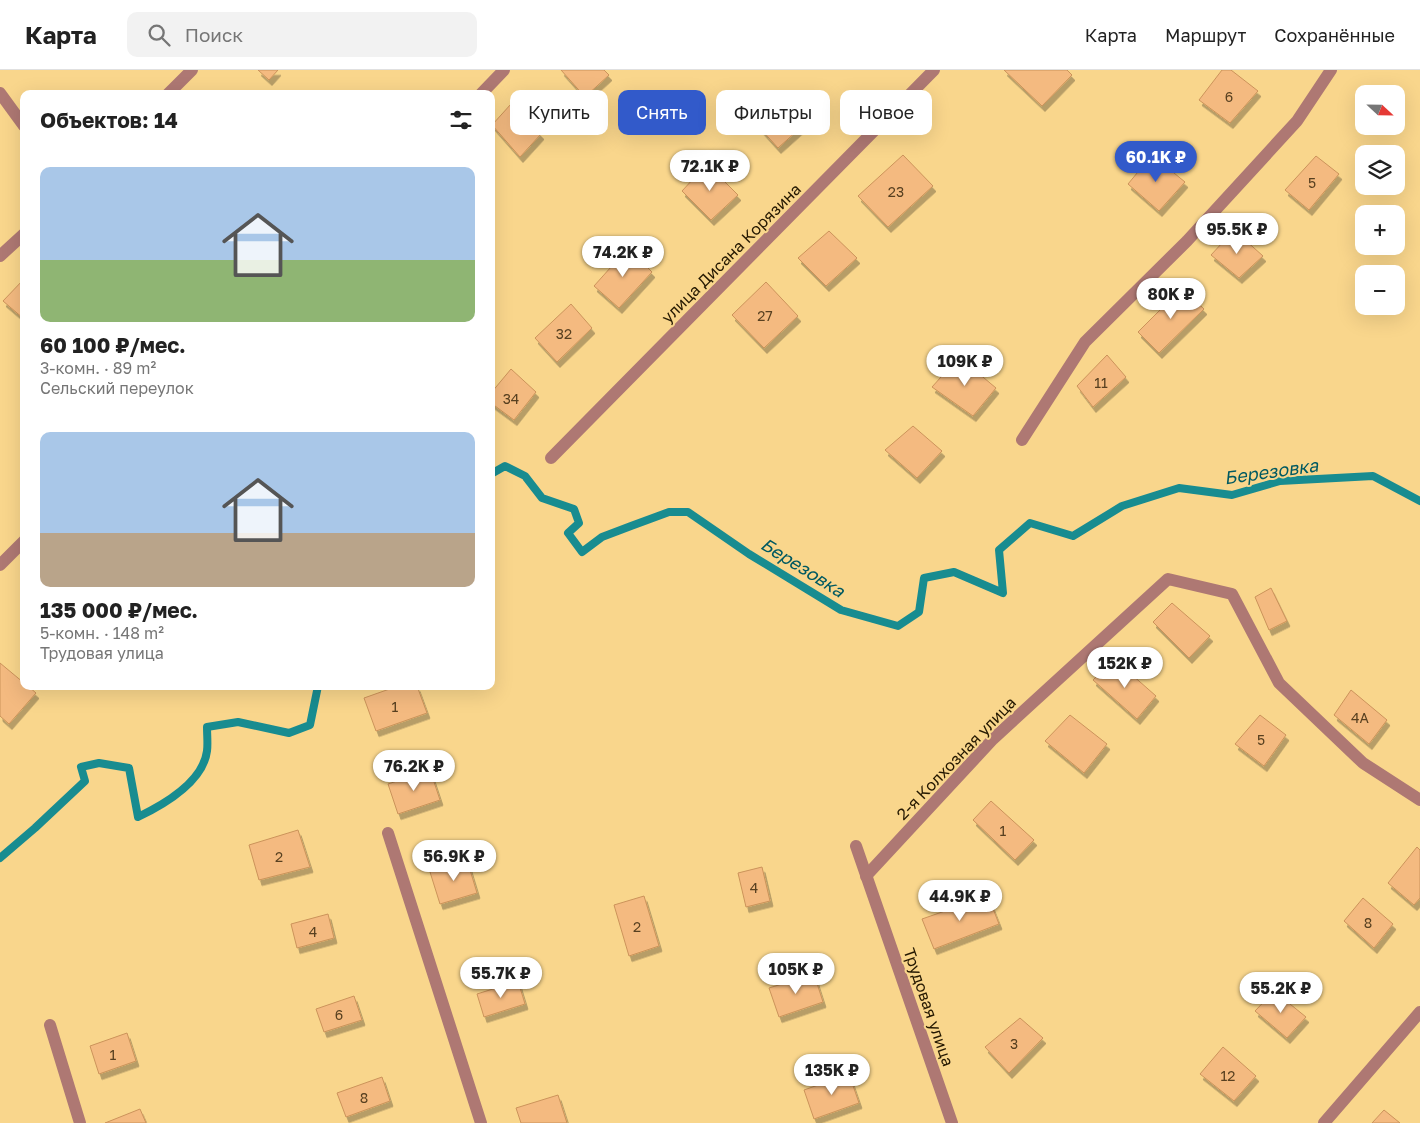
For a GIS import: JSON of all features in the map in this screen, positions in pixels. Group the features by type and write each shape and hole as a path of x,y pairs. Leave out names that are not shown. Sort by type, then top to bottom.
{"street":[{"path":"172,90 192,70"},
{"path":"485,90 504,70"},
{"name":"улица Дисана Корязина","path":"551,458 934,70"},
{"path":"1022,440 1085,342 1187,241 1291,128 1331,70"},
{"path":"0,93 20,120"},
{"path":"0,256 20,238"},
{"path":"0,565 20,545"},
{"name":"2-я Колхозная улица","path":"866,876 993,738 1168,579 1232,594 1279,683 1363,763 1420,800"},
{"path":"388,833 481,1123"},
{"name":"Трудовая улица","path":"856,846 952,1123"},
{"path":"1324,1123 1420,1012"},
{"path":"50,1025 80,1123"}],"building":[{"path":"258,70 278,70 269,80"},
{"path":"561,70 604,70 609,75 593,90 579,90"},
{"path":"1004,70 1067,70 1072,75 1042,106"},
{"path":"1222,70 1231,70 1258,91 1230,123 1199,100"},
{"path":"510,105 510,135 540,135 520,157 495,128 495,122"},
{"path":"766,135 792,135 778,148"},
{"path":"903,155 933,186 888,227 858,196"},
{"path":"1152,155 1185,182 1159,211 1128,184"},
{"path":"1316,156 1339,174 1309,210 1285,190"},
{"path":"707,164 738,195 711,220 682,191"},
{"path":"1234,230 1263,256 1239,278 1211,255"},
{"path":"829,231 857,258 826,286 798,258"},
{"path":"628,248 652,272 619,308 594,286"},
{"path":"766,282 798,316 764,348 732,315"},
{"path":"20,283 20,316 3,301"},
{"path":"1182,288 1204,309 1159,353 1138,332"},
{"path":"571,304 592,328 557,362 535,338"},
{"path":"1107,355 1126,377 1093,407 1077,386"},
{"path":"959,357 996,388 973,416 932,387"},
{"path":"511,369 536,392 514,420 495,406 495,388"},
{"path":"913,426 942,451 917,478 885,450"},
{"path":"1271,588 1287,621 1269,630 1255,597"},
{"path":"1172,603 1210,636 1189,658 1153,622"},
{"path":"1114,659 1156,696 1137,719 1093,680"},
{"path":"0,663 20,680 20,690 33,690 36,693 9,724 0,716"},
{"path":"387,690 418,690 427,713 376,731 364,698"},
{"path":"1351,690 1387,720 1369,744 1334,715"},
{"path":"1070,715 1107,744 1084,773 1045,741"},
{"path":"1260,715 1286,735 1264,766 1235,744"},
{"path":"430,770 440,800 398,814 388,784"},
{"path":"991,801 1034,840 1015,860 973,820"},
{"path":"298,830 310,867 259,880 249,845"},
{"path":"1417,847 1420,850 1420,898 1414,905 1388,883"},
{"path":"467,860 477,893 440,904 430,872"},
{"path":"762,867 770,901 746,907 738,873"},
{"path":"644,896 659,946 629,956 614,905"},
{"path":"988,896 999,924 934,949 922,919"},
{"path":"1363,898 1393,924 1374,948 1344,921"},
{"path":"328,914 334,938 297,948 291,924"},
{"path":"814,974 823,1002 779,1017 769,988"},
{"path":"518,981 525,1004 484,1017 477,994"},
{"path":"1274,991 1306,1017 1287,1038 1255,1011"},
{"path":"354,996 362,1020 324,1032 316,1009"},
{"path":"1020,1018 1043,1038 1009,1073 985,1047"},
{"path":"127,1033 136,1061 99,1074 90,1046"},
{"path":"1223,1047 1256,1076 1234,1101 1200,1074"},
{"path":"849,1074 859,1103 814,1119 804,1090"},
{"path":"382,1077 390,1101 346,1117 337,1093"},
{"path":"558,1095 567,1123 521,1123 516,1108"},
{"path":"140,1109 146,1123 105,1123"},
{"path":"1384,1110 1400,1123 1372,1123"}],"waterway":[{"name":"Березовка","path":"495,472 505,466 525,476 542,498 574,509 579,523 568,533 582,552 602,537 631,526 669,512 688,512 749,554 841,610 898,626 919,612 924,578 954,572 1003,593 999,550 1030,523 1073,536 1122,506 1179,488 1232,495 1280,481 1373,476 1420,501"},
{"name":"Березовка","path":"0,858 85,781 81,767 99,763 129,768 138,817 170,799 198,773 207,751 207,727 238,722 289,733 310,725 317,690"}]}
